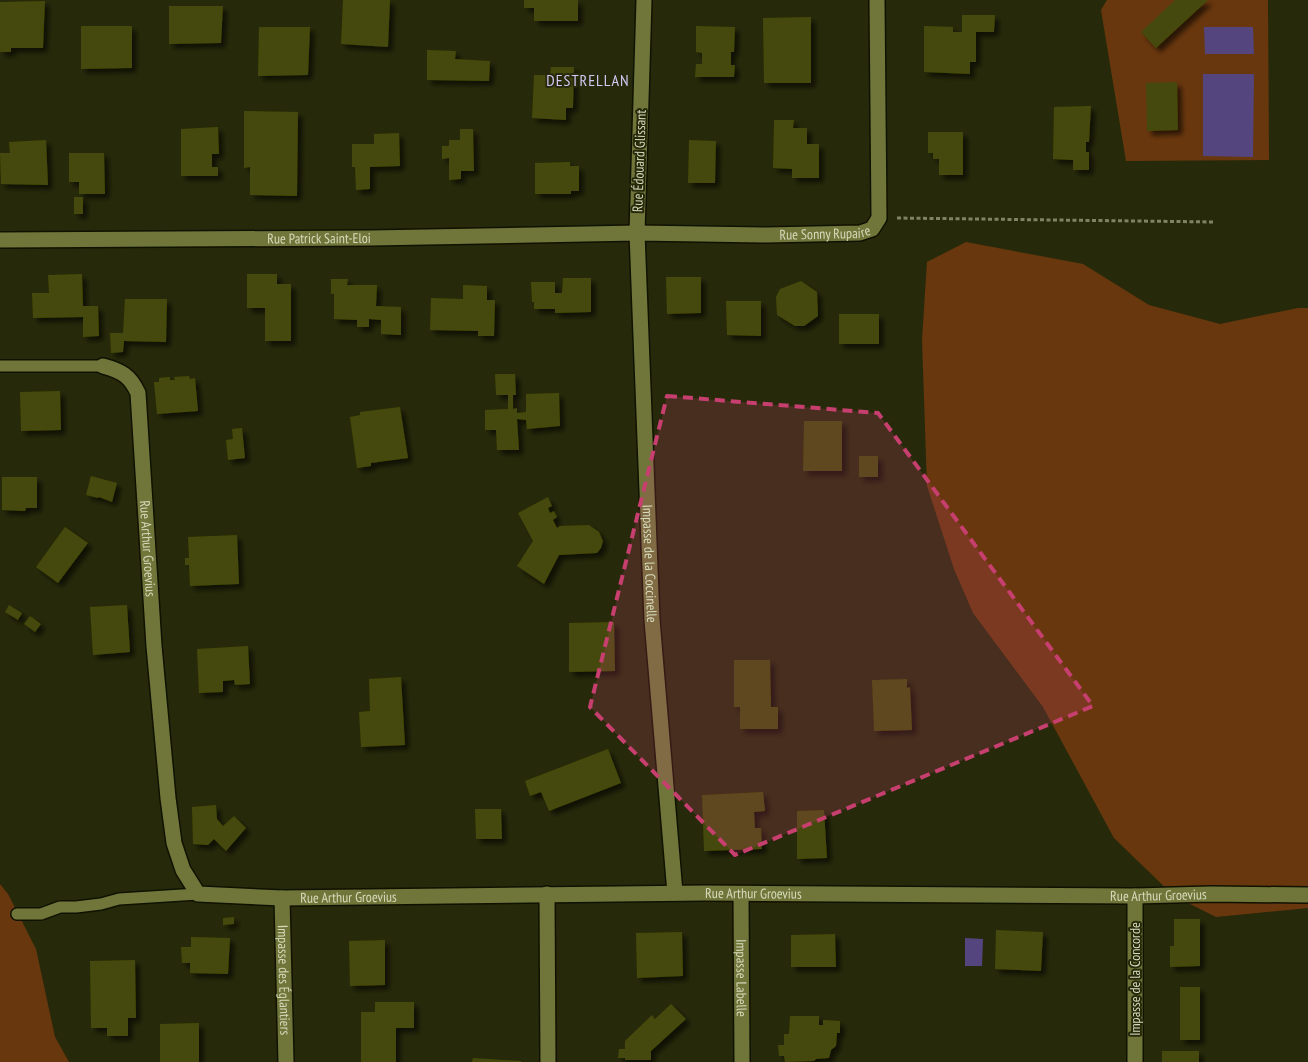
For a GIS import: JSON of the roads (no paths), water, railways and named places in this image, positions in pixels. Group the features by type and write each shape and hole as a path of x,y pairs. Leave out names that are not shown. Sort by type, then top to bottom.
{"street":[{"name":"Rue Édouard Glissant","path":"637,233 644,0"},
{"name":"Rue Sonny Rupaire","path":"637,233 768,235 860,233 872,229 879,218 877,0"},
{"name":"Rue Patrick Saint-Eloi","path":"0,240 371,238 637,233"},
{"name":"Impasse de la Coccinelle","path":"637,233 652,620 675,893"},
{"name":"Rue Arthur Groevius","path":"103,366 121,372 132,381 138,393 154,646 168,798 174,843 183,870 198,894 282,898 675,893 1136,896 1211,894 1308,895"},
{"path":"547,894 548,1062"},
{"name":"Impasse Labelle","path":"741,894 742,1062"},
{"name":"Impasse de la Concorde","path":"1135,1062 1136,896"},
{"name":"Impasse des Églantiers","path":"282,898 286,1062"}],"lane":[{"path":"0,366 103,366"},
{"name":"Rue Arthur Groevius","path":"17,914 41,914 60,906 76,907 101,904 119,898 198,894"}],"district":[{"name":"DESTRELLAN","path":"588,80"}]}
